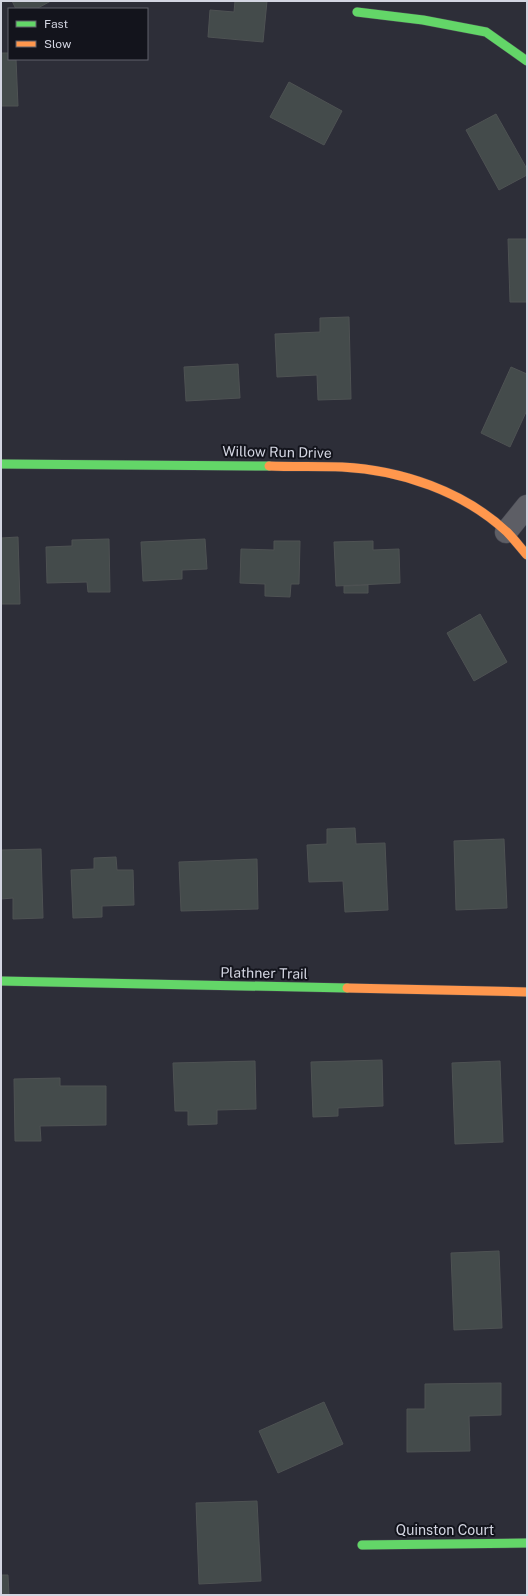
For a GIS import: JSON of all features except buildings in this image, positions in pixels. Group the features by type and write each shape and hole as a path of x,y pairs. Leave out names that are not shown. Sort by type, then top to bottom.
{"street":[{"path":"358,12 423,20 486,32 527,61"},
{"name":"Willow Run Drive","path":"1,464 367,468 408,477 446,491 477,508 506,532 527,554"},
{"path":"506,532 527,506"},
{"name":"Plathner Trail","path":"1,981 527,992"},
{"name":"Quinston Court","path":"362,1545 527,1543"}],"traffic: fast":[{"path":"357,12 423,20 486,32 527,61"},
{"path":"1,464 269,466"},
{"path":"1,981 347,988"},
{"path":"362,1545 527,1543"}],"traffic: slow":[{"path":"269,466 342,467 364,469 409,478 430,485 451,494 490,518 507,532 527,555"},
{"path":"347,988 527,992"}]}
